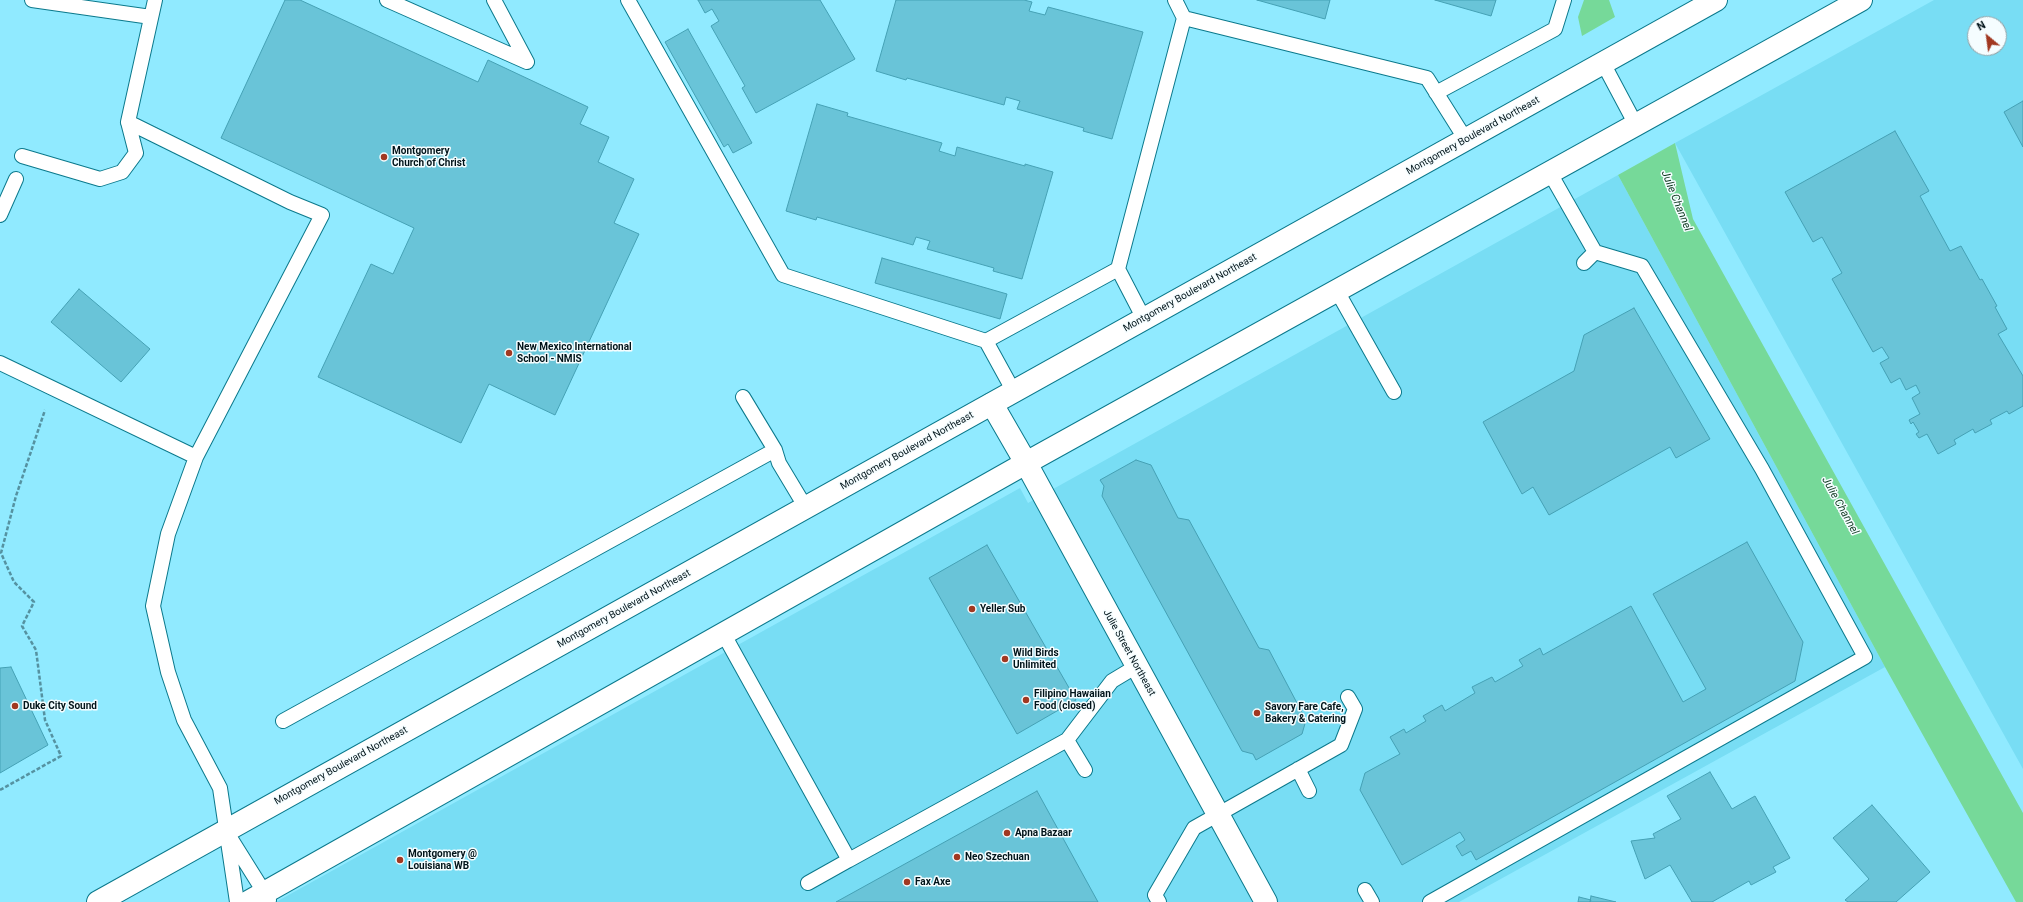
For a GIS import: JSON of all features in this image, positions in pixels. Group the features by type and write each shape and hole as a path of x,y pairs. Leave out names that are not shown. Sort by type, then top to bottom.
{"main road":[{"name":"Montgomery Boulevard Northeast","path":"98,902 1716,0"},
{"path":"261,899 724,633 1026,462 1861,0"},
{"name":"Julie Street Northeast","path":"992,404 1026,462 1266,902"}],"lane":[{"path":"32,0 151,17"},
{"path":"22,156 100,179 122,172 136,153 128,122 155,0"},
{"path":"387,0 527,62 494,0"},
{"path":"628,0 783,275 986,341 1014,392"},
{"path":"1144,319 1118,269 1184,18 1175,0"},
{"path":"1436,93 1556,29 1564,0"},
{"path":"1184,18 1427,78 1466,140"},
{"path":"1603,63 1636,125"},
{"path":"128,122 290,202 322,216 196,457 168,534 153,606 168,672 184,720 220,788 225,831 237,902"},
{"path":"1430,902 1865,657 1762,469 1642,266 1595,252 1550,173"},
{"path":"0,215 16,179"},
{"path":"1584,263 1595,252"},
{"path":"986,341 1118,269"},
{"path":"1337,290 1394,392"},
{"path":"0,363 196,457"},
{"path":"743,397 775,450 779,463 806,508"},
{"path":"284,721 775,450"},
{"path":"724,633 849,860"},
{"path":"808,883 1068,740 1112,681 1137,666"},
{"path":"1159,902 1155,895 1194,828 1341,745 1355,709 1348,697"},
{"path":"1068,740 1085,770"},
{"path":"1298,769 1309,791"},
{"path":"225,831 261,899"}],"path":[{"path":"0,790 61,756 45,720 36,650 22,626 34,602 14,582 1,553 16,496 45,410 39,406"}],"shaded area":[{"path":"1934,0 2023,0 2023,769 1675,143"},
{"path":"1618,175 1885,667 1459,902 276,902 1020,488 1028,503"}],"water":[{"path":"1584,0 1609,0 1615,17 1582,36 1578,17"},
{"name":"Julie Channel","path":"1675,143 1693,219 2023,813 2023,902 2016,902 1885,667 1618,175"}],"building":[{"path":"285,0 300,0 478,82 488,60 588,107 580,124 609,137 598,162 634,179 614,223 639,234 555,415 489,384 461,443 318,377 371,264 393,274 414,228 221,138"},
{"path":"698,0 820,0 855,59 756,113 742,88 745,86 711,26 719,21 712,9 705,13"},
{"path":"896,0 1024,0 1032,2 1029,11 1045,15 1048,7 1143,32 1112,139 1083,131 1084,128 1017,109 1020,101 1006,97 1004,105 876,71"},
{"path":"1257,0 1330,0 1325,19"},
{"path":"1435,0 1496,0 1491,16"},
{"path":"688,29 752,143 733,153 728,144 724,147 665,42"},
{"path":"2023,101 2023,147 2004,112"},
{"path":"817,104 848,113 847,116 942,143 939,151 955,156 957,147 1025,166 1025,164 1053,172 1022,279 993,271 994,268 927,249 930,241 916,237 913,245 817,217 816,220 786,211"},
{"path":"1895,131 1929,191 1920,196 1950,251 1961,246 1980,280 1982,279 1997,306 1995,307 2007,329 1998,334 2023,376 2023,406 2009,414 2007,411 1990,420 1992,424 1975,433 1973,429 1954,440 1956,444 1938,454 1927,434 1919,438 1916,434 1919,432 1913,422 1911,424 1909,420 1920,414 1912,398 1920,393 1916,385 1906,390 1900,378 1891,383 1880,363 1889,358 1882,347 1873,352 1832,279 1842,273 1822,237 1813,242 1785,192"},
{"path":"882,258 1007,294 1000,319 875,283"},
{"path":"79,289 150,349 121,382 51,322"},
{"path":"1634,308 1710,439 1676,458 1670,447 1549,515 1533,487 1522,494 1483,422 1574,371 1584,335"},
{"path":"1136,460 1151,465 1178,518 1189,520 1259,648 1269,650 1306,720 1302,734 1256,760 1253,754 1242,751 1102,496 1104,486 1100,480"},
{"path":"1747,542 1803,642 1795,681 1476,860 1471,851 1462,856 1456,846 1465,840 1460,832 1402,865 1360,790 1365,773 1400,754 1390,737 1404,729 1406,733 1426,721 1423,716 1442,705 1445,711 1475,693 1472,687 1492,677 1495,682 1523,666 1519,660 1540,648 1543,655 1631,606 1683,702 1706,689 1653,594"},
{"path":"987,545 1076,700 1017,734 929,578"},
{"name":"Duke City Sound","path":"11,667 48,745 0,773 0,668"},
{"path":"1710,772 1732,809 1755,796 1790,858 1773,867 1776,872 1751,885 1749,881 1712,902 1692,902 1670,865 1645,879 1631,841 1655,838 1653,834 1681,819 1667,796"},
{"path":"1037,791 1098,902 836,902"},
{"path":"1872,805 1930,872 1896,902 1848,902 1845,900 1869,879 1833,838"},
{"path":"1591,896 1616,902 1590,902"},
{"path":"1579,897 1591,900 1590,902 1578,902"}],"place":[{"name":"Montgomery Church of Christ","path":"384,157"},
{"name":"New Mexico International School - NMIS","path":"509,353"},
{"name":"Yeller Sub","path":"972,609"},
{"name":"Wild Birds Unlimited","path":"1005,659"},
{"name":"Filipino Hawaiian Food (closed)","path":"1026,700"},
{"name":"Duke City Sound","path":"15,706"},
{"name":"Savory Fare Cafe, Bakery & Catering","path":"1257,713"},
{"name":"Apna Bazaar","path":"1007,833"},
{"name":"Neo Szechuan","path":"957,857"},
{"name":"Montgomery @ Louisiana WB","path":"400,860"},
{"name":"Fax Axe","path":"907,882"}]}
